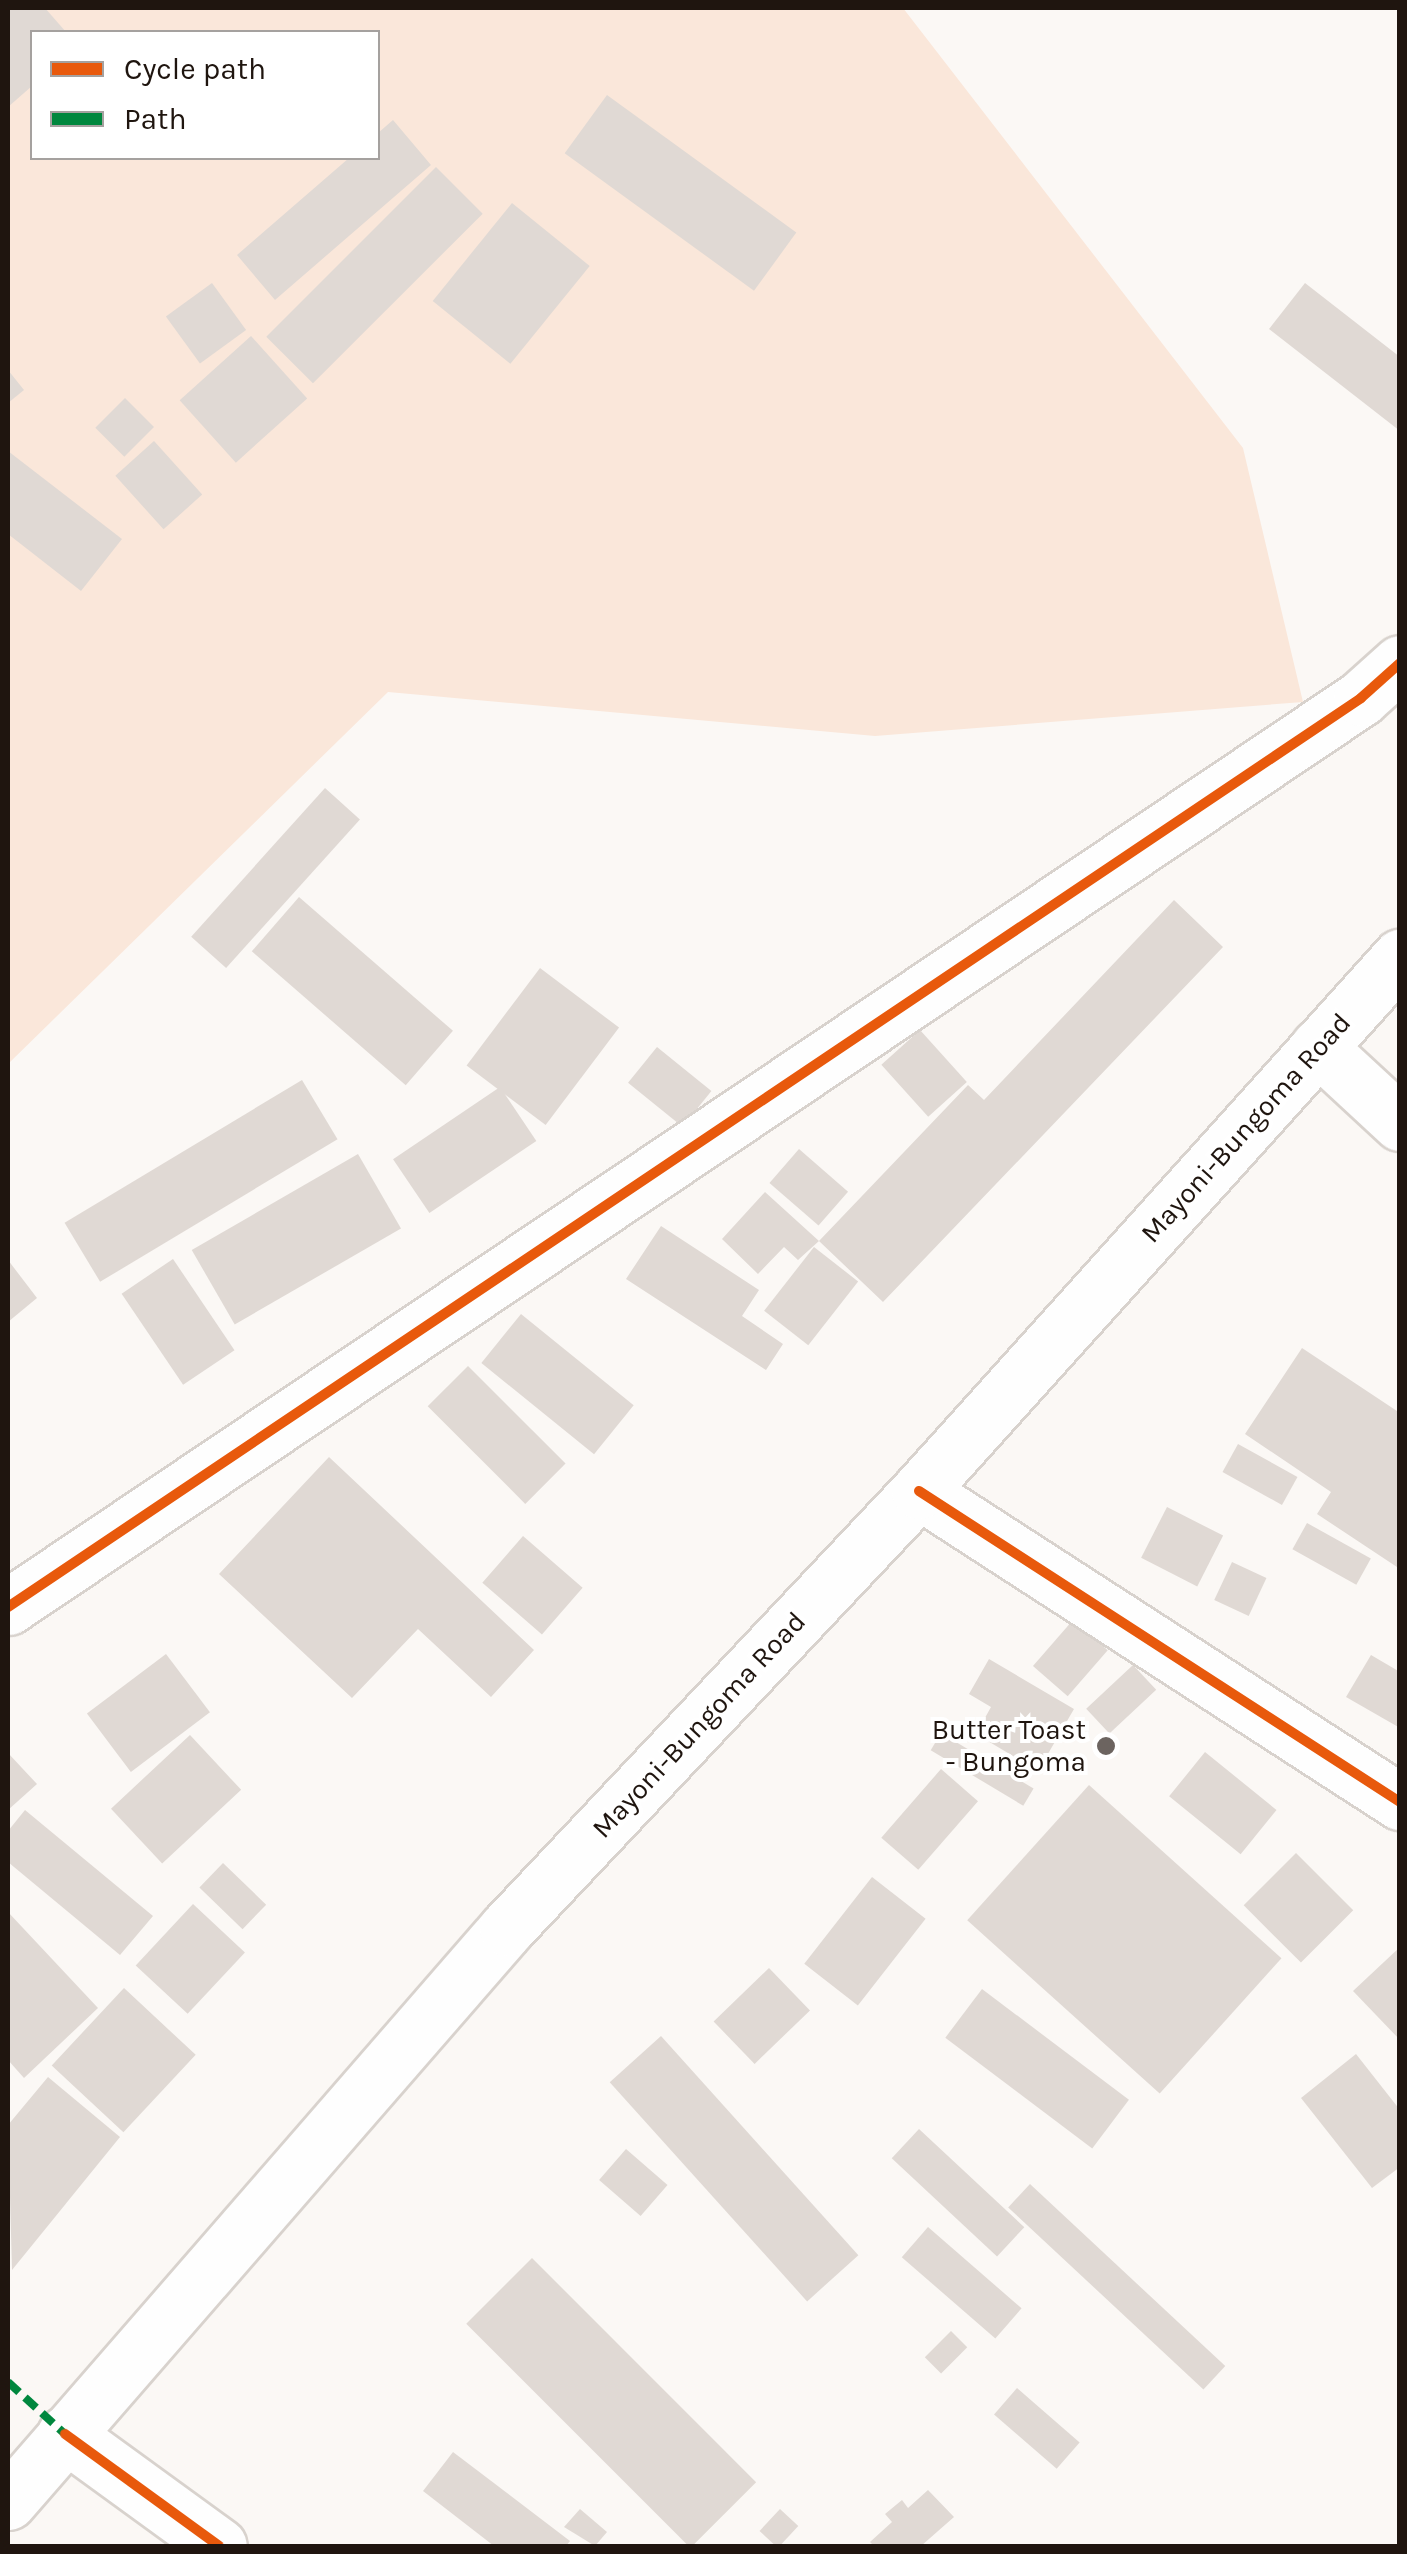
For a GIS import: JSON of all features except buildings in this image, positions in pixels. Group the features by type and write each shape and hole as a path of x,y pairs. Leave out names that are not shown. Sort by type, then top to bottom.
{"street":[{"path":"8,1607 1361,698 1400,664"},
{"name":"Mayoni-Bungoma Road","path":"8,2502 507,1928 919,1492 1400,956"},
{"path":"1318,1047 1400,1123"},
{"path":"919,1492 1400,1802"},
{"path":"65,2434 218,2546"}],"shaded area":[{"path":"8,8 903,8 1243,448 1303,702 875,736 388,692 8,1064"}],"marked path":[{"path":"8,2382 65,2434"}],"cycle path":[{"path":"8,1607 1361,698 1400,663"},
{"path":"919,1491 1400,1802"},
{"path":"65,2434 219,2546"}],"place":[{"name":"Butter Toast - Bungoma","path":"1106,1746"}]}
